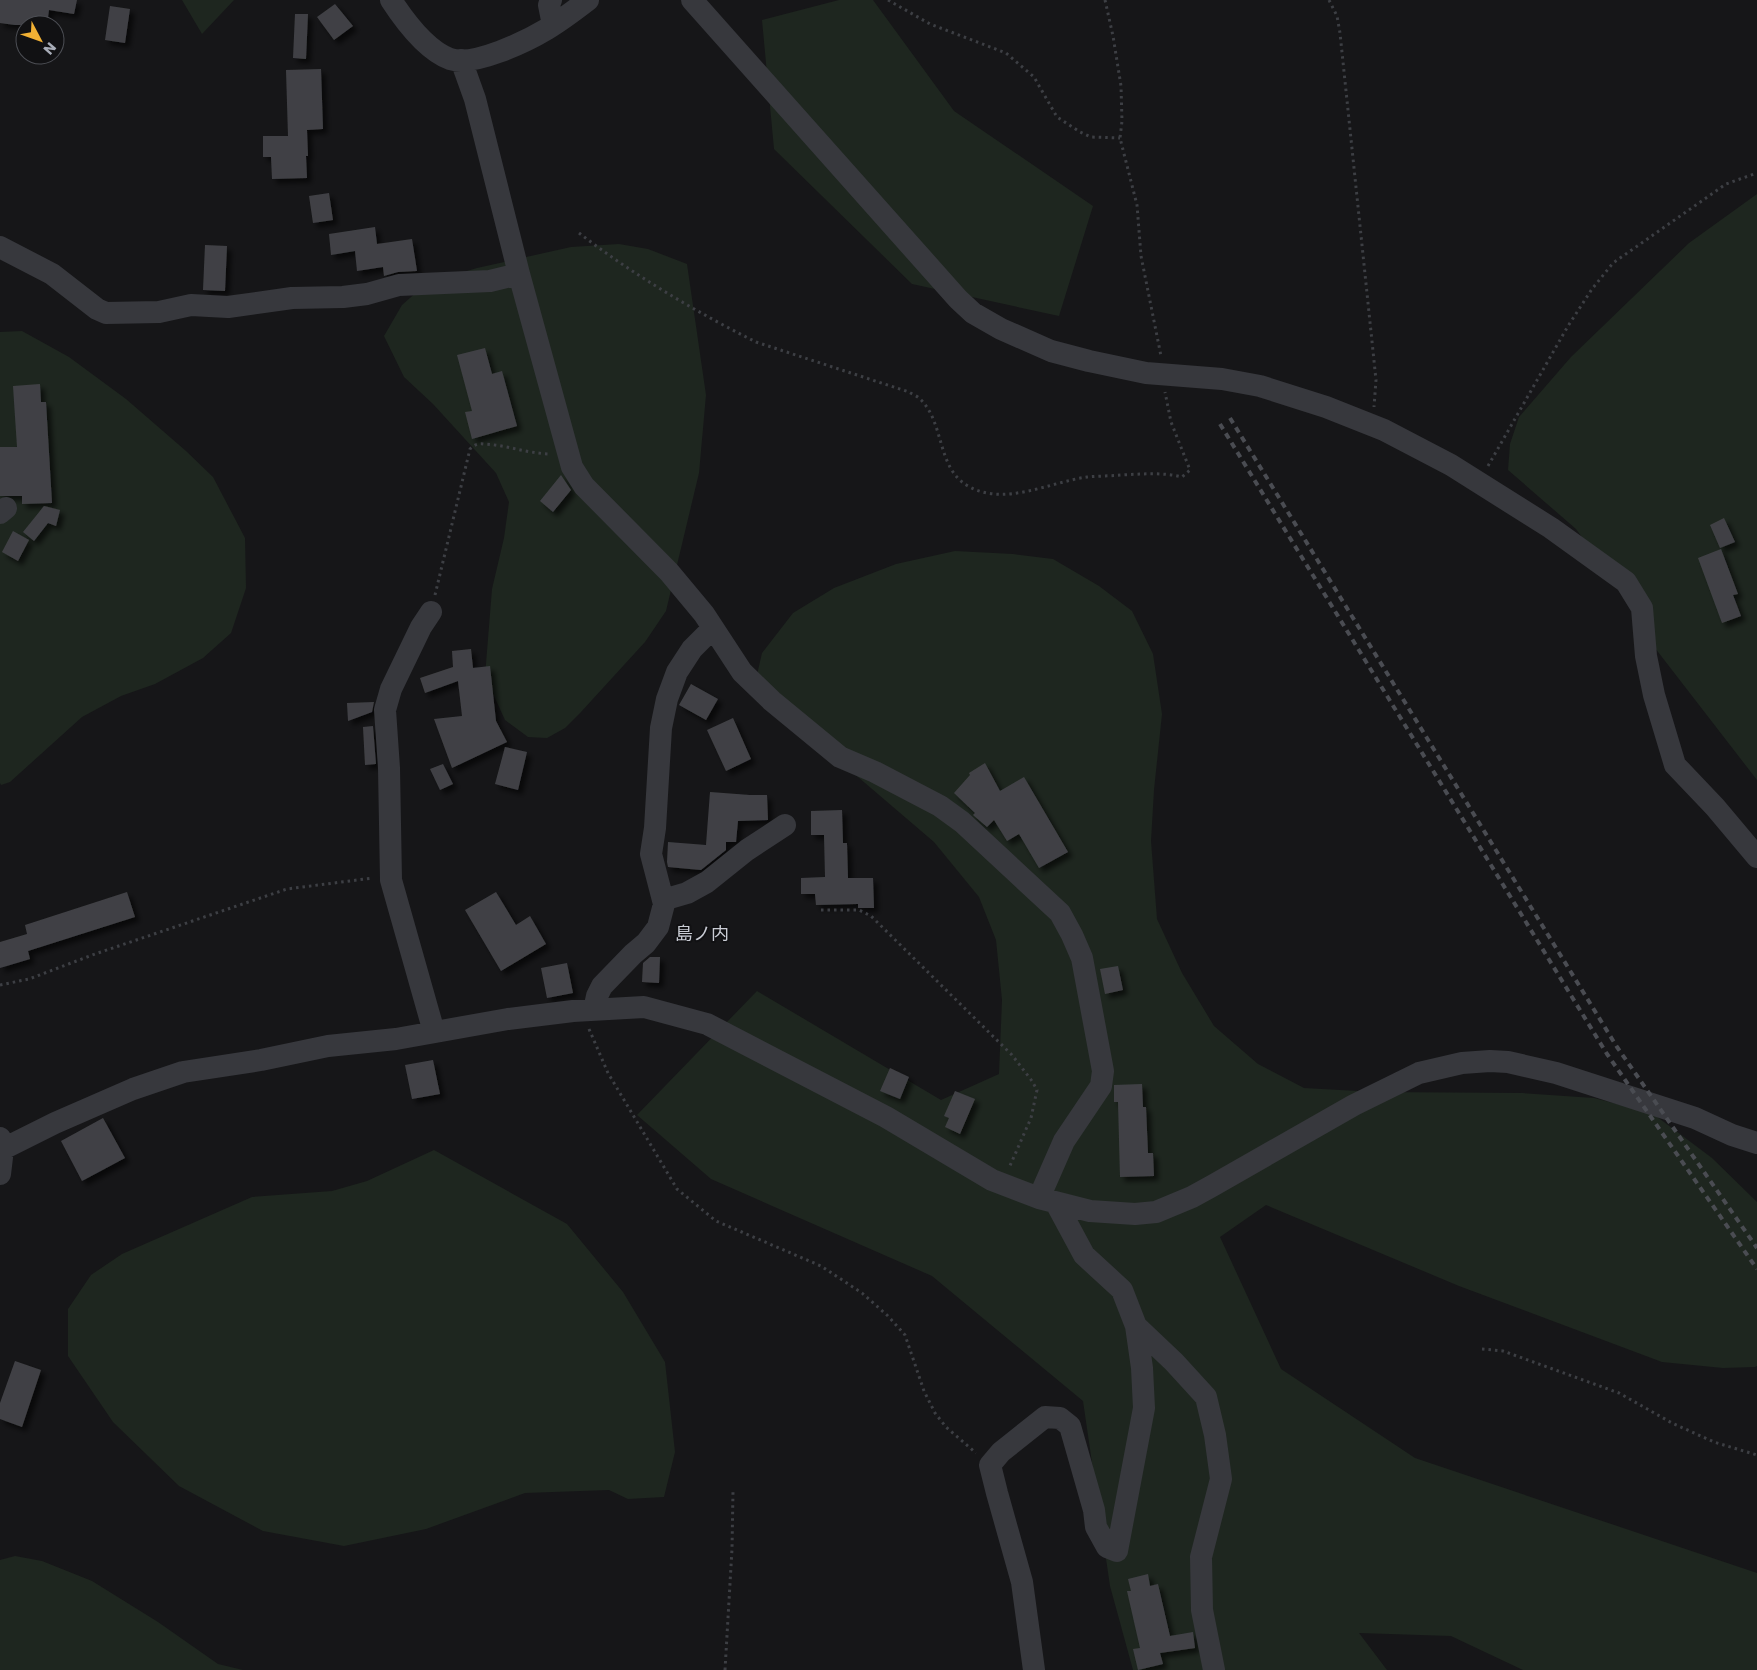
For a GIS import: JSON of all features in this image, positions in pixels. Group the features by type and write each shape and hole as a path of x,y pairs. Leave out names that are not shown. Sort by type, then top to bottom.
{"street":[{"path":"391,0 404,19 436,51 448,58 461,60 490,56 553,25 588,0"},
{"path":"551,0 549,5 553,25"},
{"path":"692,0 958,299 973,313 1001,329 1051,351 1146,373 1222,379 1260,386 1326,407 1370,424 1451,464 1551,528 1626,582 1642,608 1646,656 1654,695 1675,765 1715,807 1757,857"},
{"path":"461,60 475,99 519,274 572,467 584,486 669,572 704,614 742,672 772,701 840,757 875,772 940,806 962,822 1060,913 1082,958 1103,1071 1101,1086 1064,1141 1047,1201"},
{"path":"0,247 52,274 97,309 106,313 159,312 192,305 228,307 292,298 367,294 399,285 490,281 519,274"},
{"path":"431,612 421,627 391,689 385,710 389,768 391,880 434,1032"},
{"path":"589,1010 602,986 646,943 658,927 664,904 651,854 655,828 661,728 667,699 677,672 692,649 713,628"},
{"path":"663,900 687,893 707,882 747,850 785,825"},
{"path":"0,1174 2,1143 133,1089 183,1072 261,1060 328,1046 396,1039 508,1019 589,1010 644,1007 707,1024 853,1100 1002,1185 1047,1201 1090,1211 1113,1214 1156,1212 1192,1197 1354,1105 1419,1073 1462,1063 1508,1062 1556,1073 1695,1118 1732,1135 1757,1143"},
{"path":"1034,1670 1022,1582 990,1465 1000,1452 1046,1417 1060,1418 1070,1426 1094,1510 1096,1527 1107,1547 1117,1551 1144,1408 1142,1368 1136,1326 1122,1290 1084,1255 1047,1201"},
{"path":"1136,1326 1174,1362 1206,1397 1215,1435 1221,1479 1201,1557 1202,1610 1214,1670"}],"path":[{"path":"888,0 930,24 1006,53 1034,77 1057,117 1080,132 1091,136 1120,138"},
{"path":"1329,0 1337,16 1340,33 1376,380 1376,398 1370,424"},
{"path":"1479,482 1568,326 1592,289 1613,262 1726,184 1757,173"},
{"path":"431,612 470,449 475,445 483,443 535,453 554,454 568,451"},
{"path":"0,985 29,979 287,888 374,878 391,880"},
{"path":"821,910 859,910 872,916 1012,1055 1032,1081 1036,1090 1031,1118 1002,1185"},
{"path":"589,1010 584,1019 608,1073 677,1189 716,1221 821,1266 862,1293 888,1316 905,1335 924,1391 935,1413 946,1427 990,1465"},
{"path":"1482,1349 1503,1351 1619,1393 1672,1423 1714,1442 1757,1455"},
{"path":"725,1670 732,1549 733,1491"}],"shaded area":[{"path":"182,0 234,0 202,34"},
{"path":"839,0 873,0 954,111 1093,206 1059,316 912,284 774,149 762,20"},
{"path":"1757,194 1757,780 1648,639 1618,586 1576,529 1508,470 1510,444 1519,417 1571,357 1689,243"},
{"path":"619,244 648,249 687,264 706,395 699,473 666,611 645,642 565,728 547,738 528,737 505,720 485,676 492,589 504,538 509,502 496,473 433,404 404,377 384,336 402,305 427,283 477,268 571,247"},
{"path":"22,331 69,357 126,399 213,477 245,538 246,588 231,633 203,658 155,684 121,696 82,717 10,782 1,785 0,332"},
{"path":"955,551 1013,554 1053,559 1099,586 1132,611 1153,654 1162,714 1151,841 1157,919 1182,973 1214,1026 1258,1064 1304,1088 1376,1092 1522,1093 1594,1098 1652,1113 1712,1158 1757,1202 1757,1366 1755,1367 1723,1368 1662,1362 1459,1286 1266,1205 1220,1237 1281,1369 1415,1458 1757,1573 1757,1670 1523,1670 1451,1636 1359,1633 1387,1670 1133,1670 1110,1586 1083,1401 932,1276 711,1179 637,1115 757,991 941,1100 999,1074 1002,1000 996,940 979,897 934,842 754,688 762,653 793,613 834,588 896,564"},
{"path":"434,1150 567,1224 623,1292 665,1362 675,1452 664,1497 628,1499 609,1490 525,1493 426,1529 344,1546 263,1531 179,1486 113,1422 68,1356 68,1309 91,1275 122,1254 252,1197 332,1191 367,1181"},
{"path":"15,1556 42,1561 92,1581 158,1622 218,1664 243,1670 0,1670 0,1560"}],"building":[{"path":"0,0 77,0 74,14 49,10 48,15 15,15 15,25 0,23"},
{"path":"335,4 353,26 334,40 317,17"},
{"path":"110,6 130,9 125,43 105,40"},
{"path":"295,14 308,14 306,59 293,58"},
{"path":"321,69 323,129 307,130 307,178 272,179 271,157 263,157 263,136 288,136 286,70"},
{"path":"329,193 333,220 313,223 309,196"},
{"path":"375,227 377,244 412,239 417,271 398,272 384,276 383,267 357,271 355,251 331,255 329,234"},
{"path":"205,245 227,246 225,291 203,290"},
{"path":"485,348 492,374 502,371 517,426 472,439 465,412 472,411 457,355"},
{"path":"40,384 41,402 46,402 52,503 22,504 22,496 0,496 0,447 17,447 13,386"},
{"path":"561,475 571,490 553,512 540,501"},
{"path":"44,506 60,510 56,526 48,523 34,541 23,532"},
{"path":"1724,518 1735,542 1720,548 1710,525"},
{"path":"13,531 29,540 18,561 2,552"},
{"path":"1721,549 1738,594 1733,595 1741,616 1722,623 1698,558"},
{"path":"471,649 473,668 490,666 496,721 507,742 452,768 434,719 462,716 458,681 425,693 420,678 453,667 452,651"},
{"path":"691,684 718,699 706,720 679,705"},
{"path":"374,702 372,712 348,721 347,703"},
{"path":"733,718 751,759 726,771 707,730"},
{"path":"373,726 376,764 365,765 363,727"},
{"path":"505,747 527,752 518,790 495,784"},
{"path":"985,763 1000,791 1024,777 1068,852 1039,868 1019,834 1007,841 994,820 987,827 973,815 975,813 954,793 970,775 969,773"},
{"path":"443,764 453,784 440,790 430,769"},
{"path":"710,792 767,795 768,820 738,821 736,842 726,842 726,850 701,870 668,867 668,842 706,845"},
{"path":"842,810 843,843 847,843 848,878 873,878 874,908 858,908 858,904 816,905 815,894 801,894 801,878 825,877 824,835 811,835 811,811"},
{"path":"127,892 135,917 28,951 30,959 0,968 0,942 27,934 25,925"},
{"path":"496,892 516,925 530,916 546,944 501,971 465,910"},
{"path":"650,957 660,957 659,983 642,982 643,963"},
{"path":"567,963 573,993 547,998 541,968"},
{"path":"1118,966 1123,990 1105,994 1100,969"},
{"path":"433,1060 440,1094 412,1099 405,1065"},
{"path":"890,1068 909,1077 900,1099 880,1091"},
{"path":"1142,1084 1143,1107 1146,1107 1148,1153 1153,1153 1154,1176 1120,1177 1118,1102 1114,1102 1114,1085"},
{"path":"955,1091 975,1099 960,1134 945,1127 949,1118 944,1116"},
{"path":"103,1118 125,1158 82,1181 61,1141"},
{"path":"15,1361 41,1370 22,1427 0,1419 0,1403"},
{"path":"1148,1574 1150,1586 1158,1584 1170,1636 1193,1632 1195,1648 1160,1653 1163,1664 1138,1670 1133,1649 1140,1648 1127,1591 1131,1591 1128,1579"}],"railway":[{"path":"1230,418 1617,1047 1757,1248"},
{"path":"1220,424 1607,1054 1757,1269"}],"district":[{"name":"島ノ内","path":"702,934"}]}
